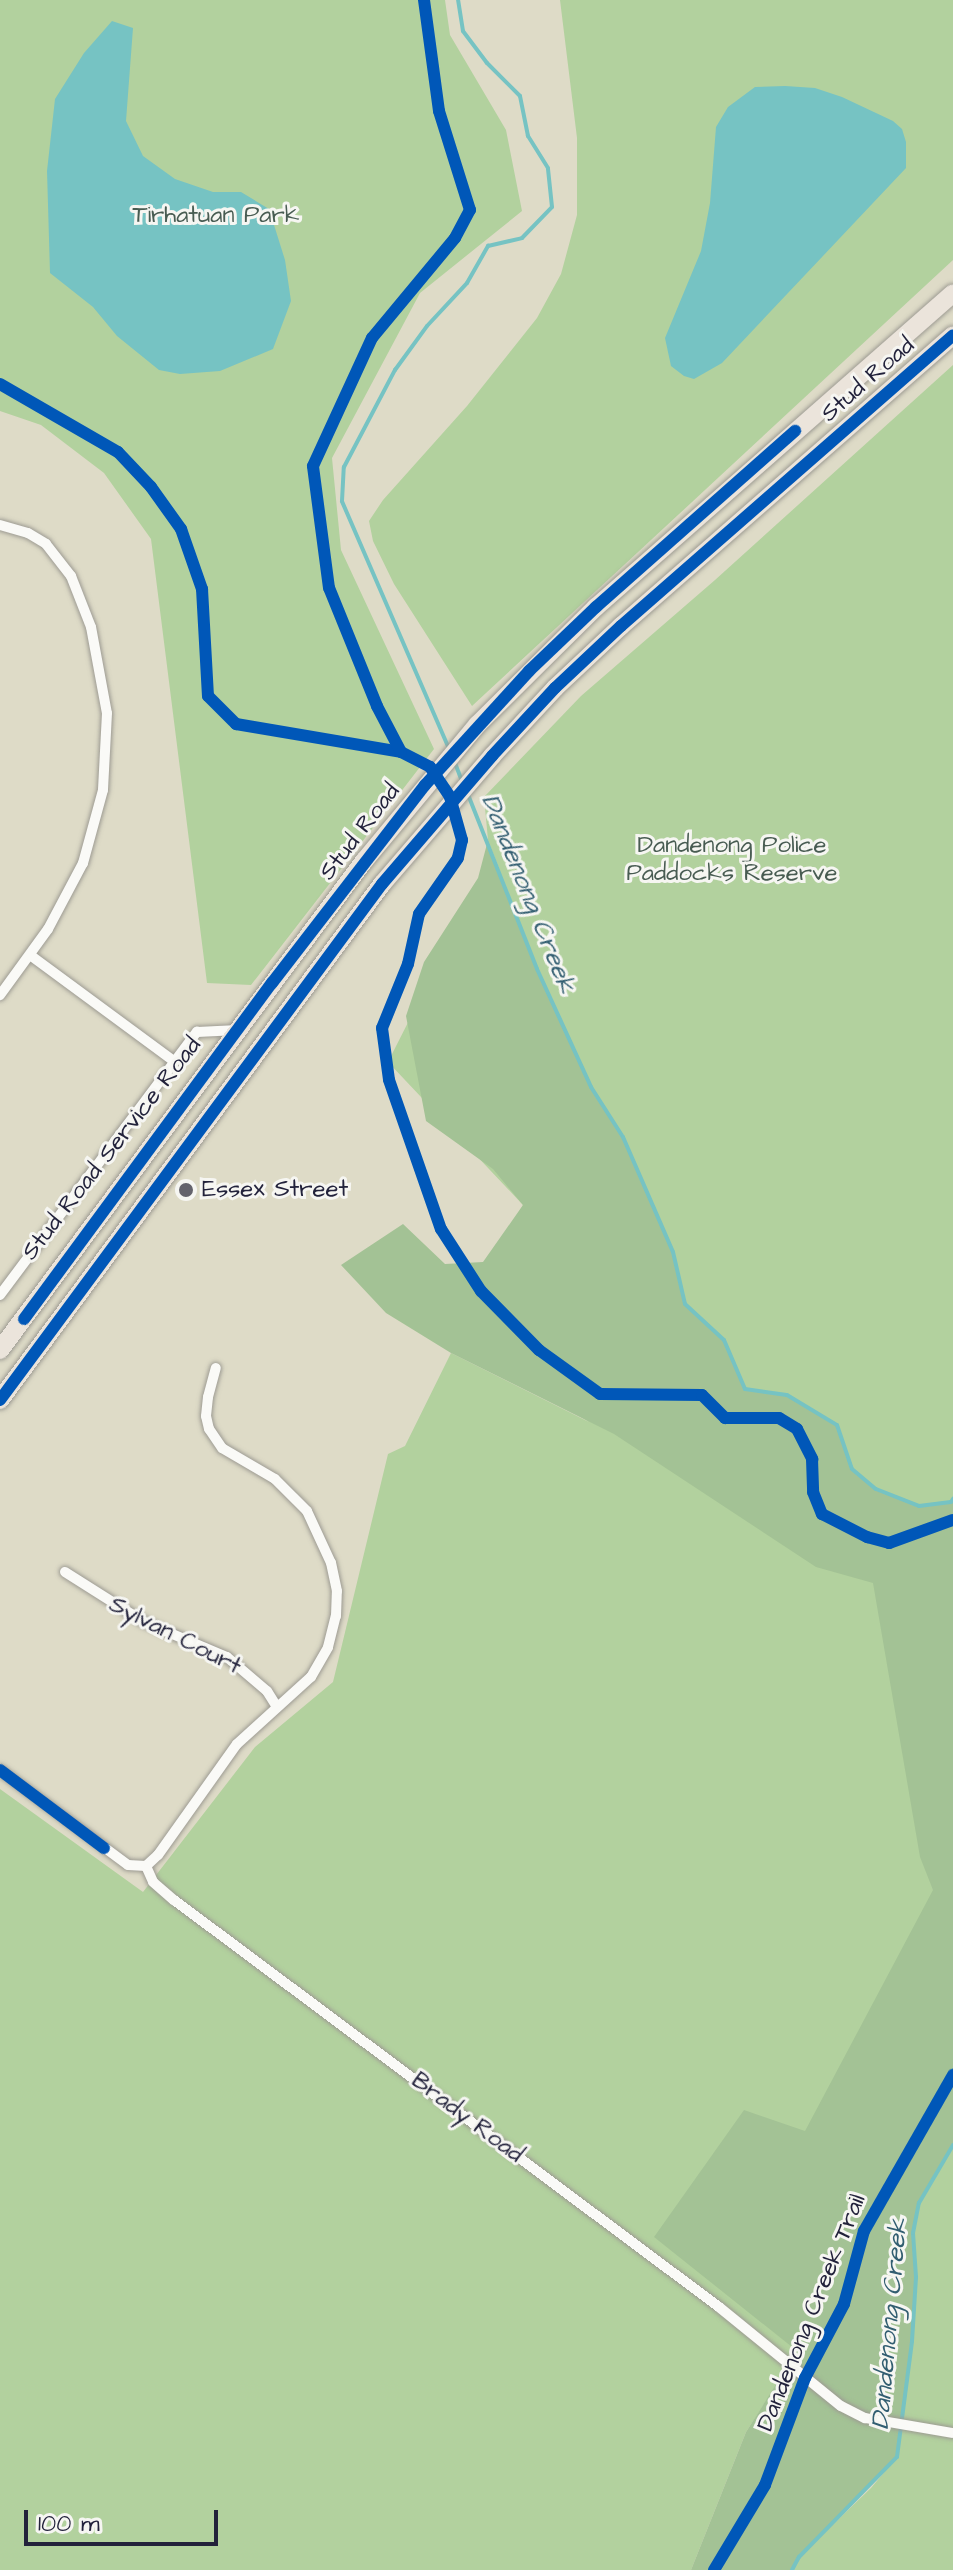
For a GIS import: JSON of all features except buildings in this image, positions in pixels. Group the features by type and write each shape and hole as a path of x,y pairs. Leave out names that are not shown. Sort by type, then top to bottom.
{"highway":[{"name":"Stud Road","path":"0,1350 238,1030 425,785 477,725 596,607 953,293"},
{"name":"Stud Road","path":"0,1400 373,897 492,756 555,688 621,626 953,335"}],"street":[{"path":"0,525 28,533 46,544 71,576 91,627 107,713 107,765 98,818 68,897 0,995"},
{"path":"30,955 174,1061"},
{"name":"Stud Road Service Road","path":"0,1295 197,1032 238,1030"},
{"path":"0,1770 128,1865 146,1866 158,1855 237,1744 307,1682 325,1654 336,1616 335,1580 324,1544 300,1503 267,1473 223,1450 213,1436 206,1416 216,1368"},
{"name":"Sylvan Court","path":"65,1572 144,1622 227,1657 267,1691 277,1707"},
{"name":"Brady Road","path":"146,1866 153,1882 174,1900 719,2307 833,2400 865,2418 953,2433"}],"green space":[{"name":"Tirhatuan Park","path":"0,0 445,0 450,35 506,130 522,211 420,293 332,458 341,550 434,749 251,985 207,983 151,539 104,473 41,425 0,411"},
{"path":"560,0 953,0 953,260 472,706 394,584 373,541 369,521 383,500 467,406 537,318 561,274 577,215 577,138"},
{"name":"Dandenong Police Paddocks Reserve","path":"953,365 953,2570 792,2570 799,2557 871,2488 897,2457 912,2341 916,2277 913,2233 921,2199 798,2351 746,2432 691,2570 0,2570 0,1789 143,1892 255,1747 333,1682 388,1454 405,1446 451,1353 589,1422 459,1340 523,1205 388,1062 470,900 500,871 488,840 484,797 581,696 715,580"},
{"path":"488,840 537,969 591,1087 623,1137 673,1252 685,1304 724,1340 745,1389 787,1395 837,1425 852,1469 876,1489 919,1506 951,1502 953,1499 953,2145 919,2203 913,2233 916,2277 912,2341 897,2457 799,2557 792,2570 691,2570 746,2432 797,2351 654,2237 744,2110 805,2131 933,1890 920,1857 873,1583 816,1567 614,1434 451,1353 386,1313 341,1265 403,1224 445,1264 483,1262 523,1205 493,1169 426,1121 406,1016 424,962 478,878"}],"water":[{"path":"112,21 133,28 126,121 143,156 175,179 213,192 241,192 269,209 285,260 291,301 273,349 220,371 180,374 159,370 117,336 93,307 50,273 47,171 55,99 84,53"},
{"path":"755,87 815,88 893,121 902,129 906,142 906,168 722,363 694,379 684,376 671,366 665,338 701,251 710,203 716,127 728,107"}],"waterway":[{"name":"Dandenong Creek","path":"450,751 342,501 344,467 395,370 427,326 467,283 488,246 522,238 552,207 548,168 528,136 520,96 487,63 463,31 458,0"},
{"name":"Dandenong Creek","path":"455,763 462,781"},
{"name":"Dandenong Creek","path":"467,792 537,969 591,1087 623,1137 673,1252 685,1304 724,1340 745,1389 787,1395 837,1425 852,1469 876,1489 919,1506 951,1502 953,1499"},
{"name":"Dandenong Creek","path":"792,2570 799,2557 897,2457 912,2341 916,2277 913,2233 919,2203 953,2145"}],"cycle path":[{"path":"401,752 377,706 329,588 313,466 372,338 455,238 470,210 439,111 424,0"},
{"path":"0,1400 382,884 492,756 555,688 621,626 953,335"},
{"path":"0,384 118,452 151,487 181,529 202,589 208,696 236,724 401,752 430,767 450,797 462,840 458,858 419,914 408,964 382,1028 389,1080 441,1229 481,1291 539,1350 600,1394 702,1395 725,1418 779,1418 797,1429 812,1459 813,1492 822,1514 867,1537 889,1543 953,1520"},
{"path":"24,1319 272,983 425,785 529,671 596,607 795,431"},
{"path":"0,1770 104,1848"},
{"name":"Dandenong Creek Trail","path":"714,2570 765,2485 805,2378 844,2304 864,2231 953,2075"}],"place":[{"name":"Essex Street","path":"186,1190"}]}
